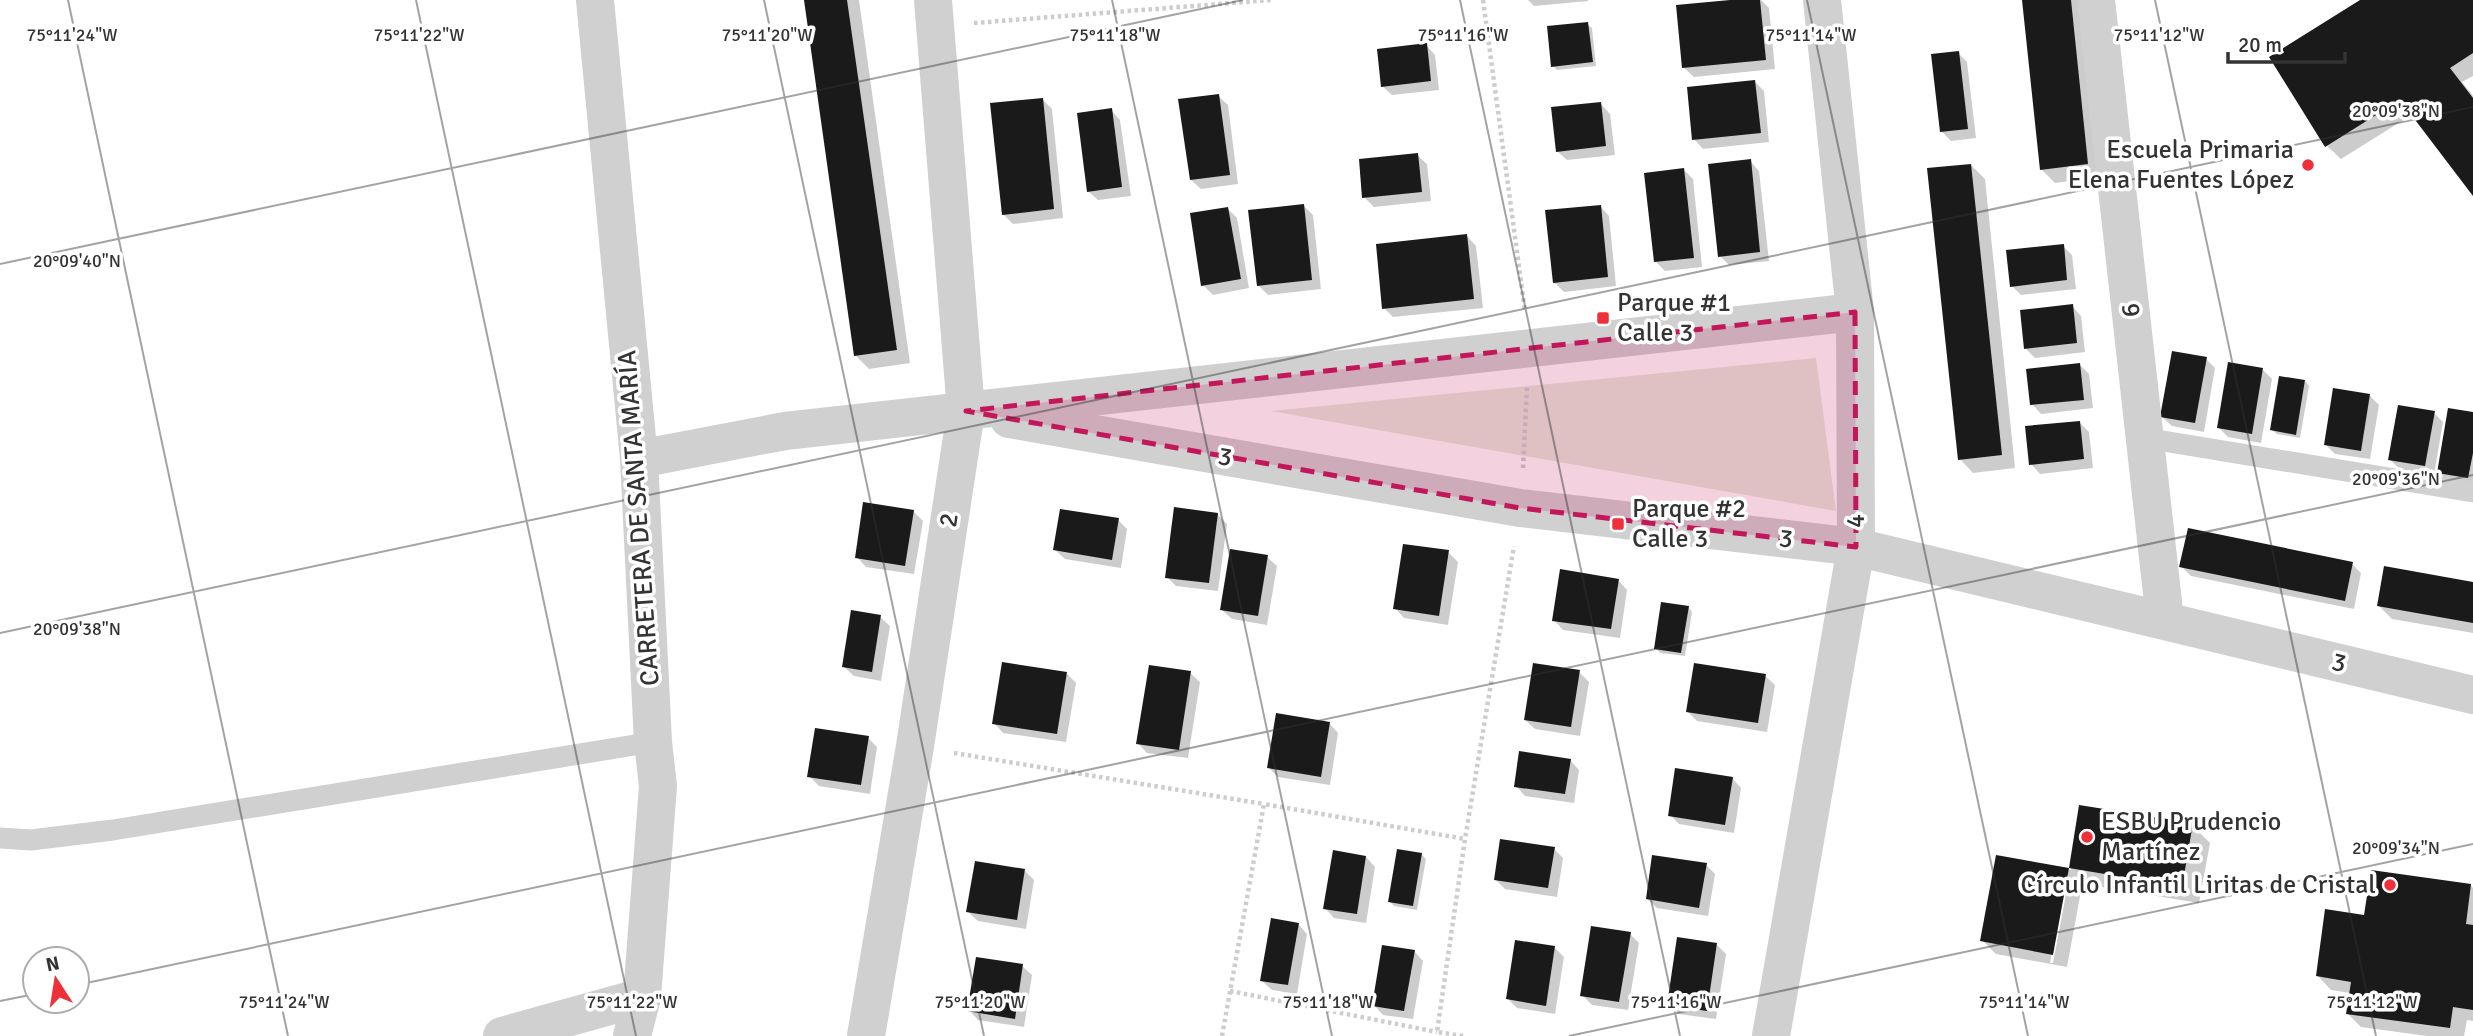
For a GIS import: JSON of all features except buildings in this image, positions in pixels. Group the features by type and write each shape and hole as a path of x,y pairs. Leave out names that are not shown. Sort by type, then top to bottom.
{"street":[{"name":"CARRETERA DE SANTA MARÍA","path":"595,0 639,459 653,742 658,786 642,997 632,1036"},
{"name":"4","path":"1771,1036 1856,547 1855,312 1822,0"},
{"name":"6","path":"2096,0 2165,620"},
{"name":"2","path":"866,1036 915,746 966,411 934,13"},
{"name":"3","path":"639,459 785,431 1855,312"},
{"name":"3","path":"966,411 1520,508 1856,547 2473,695"},
{"path":"502,1036 642,997"}],"lane":[{"path":"2145,438 2473,492"},
{"path":"0,838 31,840 113,830 653,742"}],"path":[{"path":"934,13 1271,0"},
{"path":"915,746 1465,839"},
{"path":"1222,1036 1264,804"},
{"path":"1230,991 1437,1032"}],"highlighted area":[{"path":"1855,312 1856,547 1520,508 966,411"}],"shaded area":[{"path":"1816,358 1836,511 1271,411"}],"place":[{"name":"Escuela Primaria Elena Fuentes López","path":"2308,165"},
{"name":"Parque #1 Calle 3","path":"1603,318"},
{"name":"Parque #2 Calle 3","path":"1618,524"},
{"name":"ESBU Prudencio Martínez","path":"2087,837"},
{"name":"Círculo Infantil Liritas de Cristal","path":"2390,885"}]}
